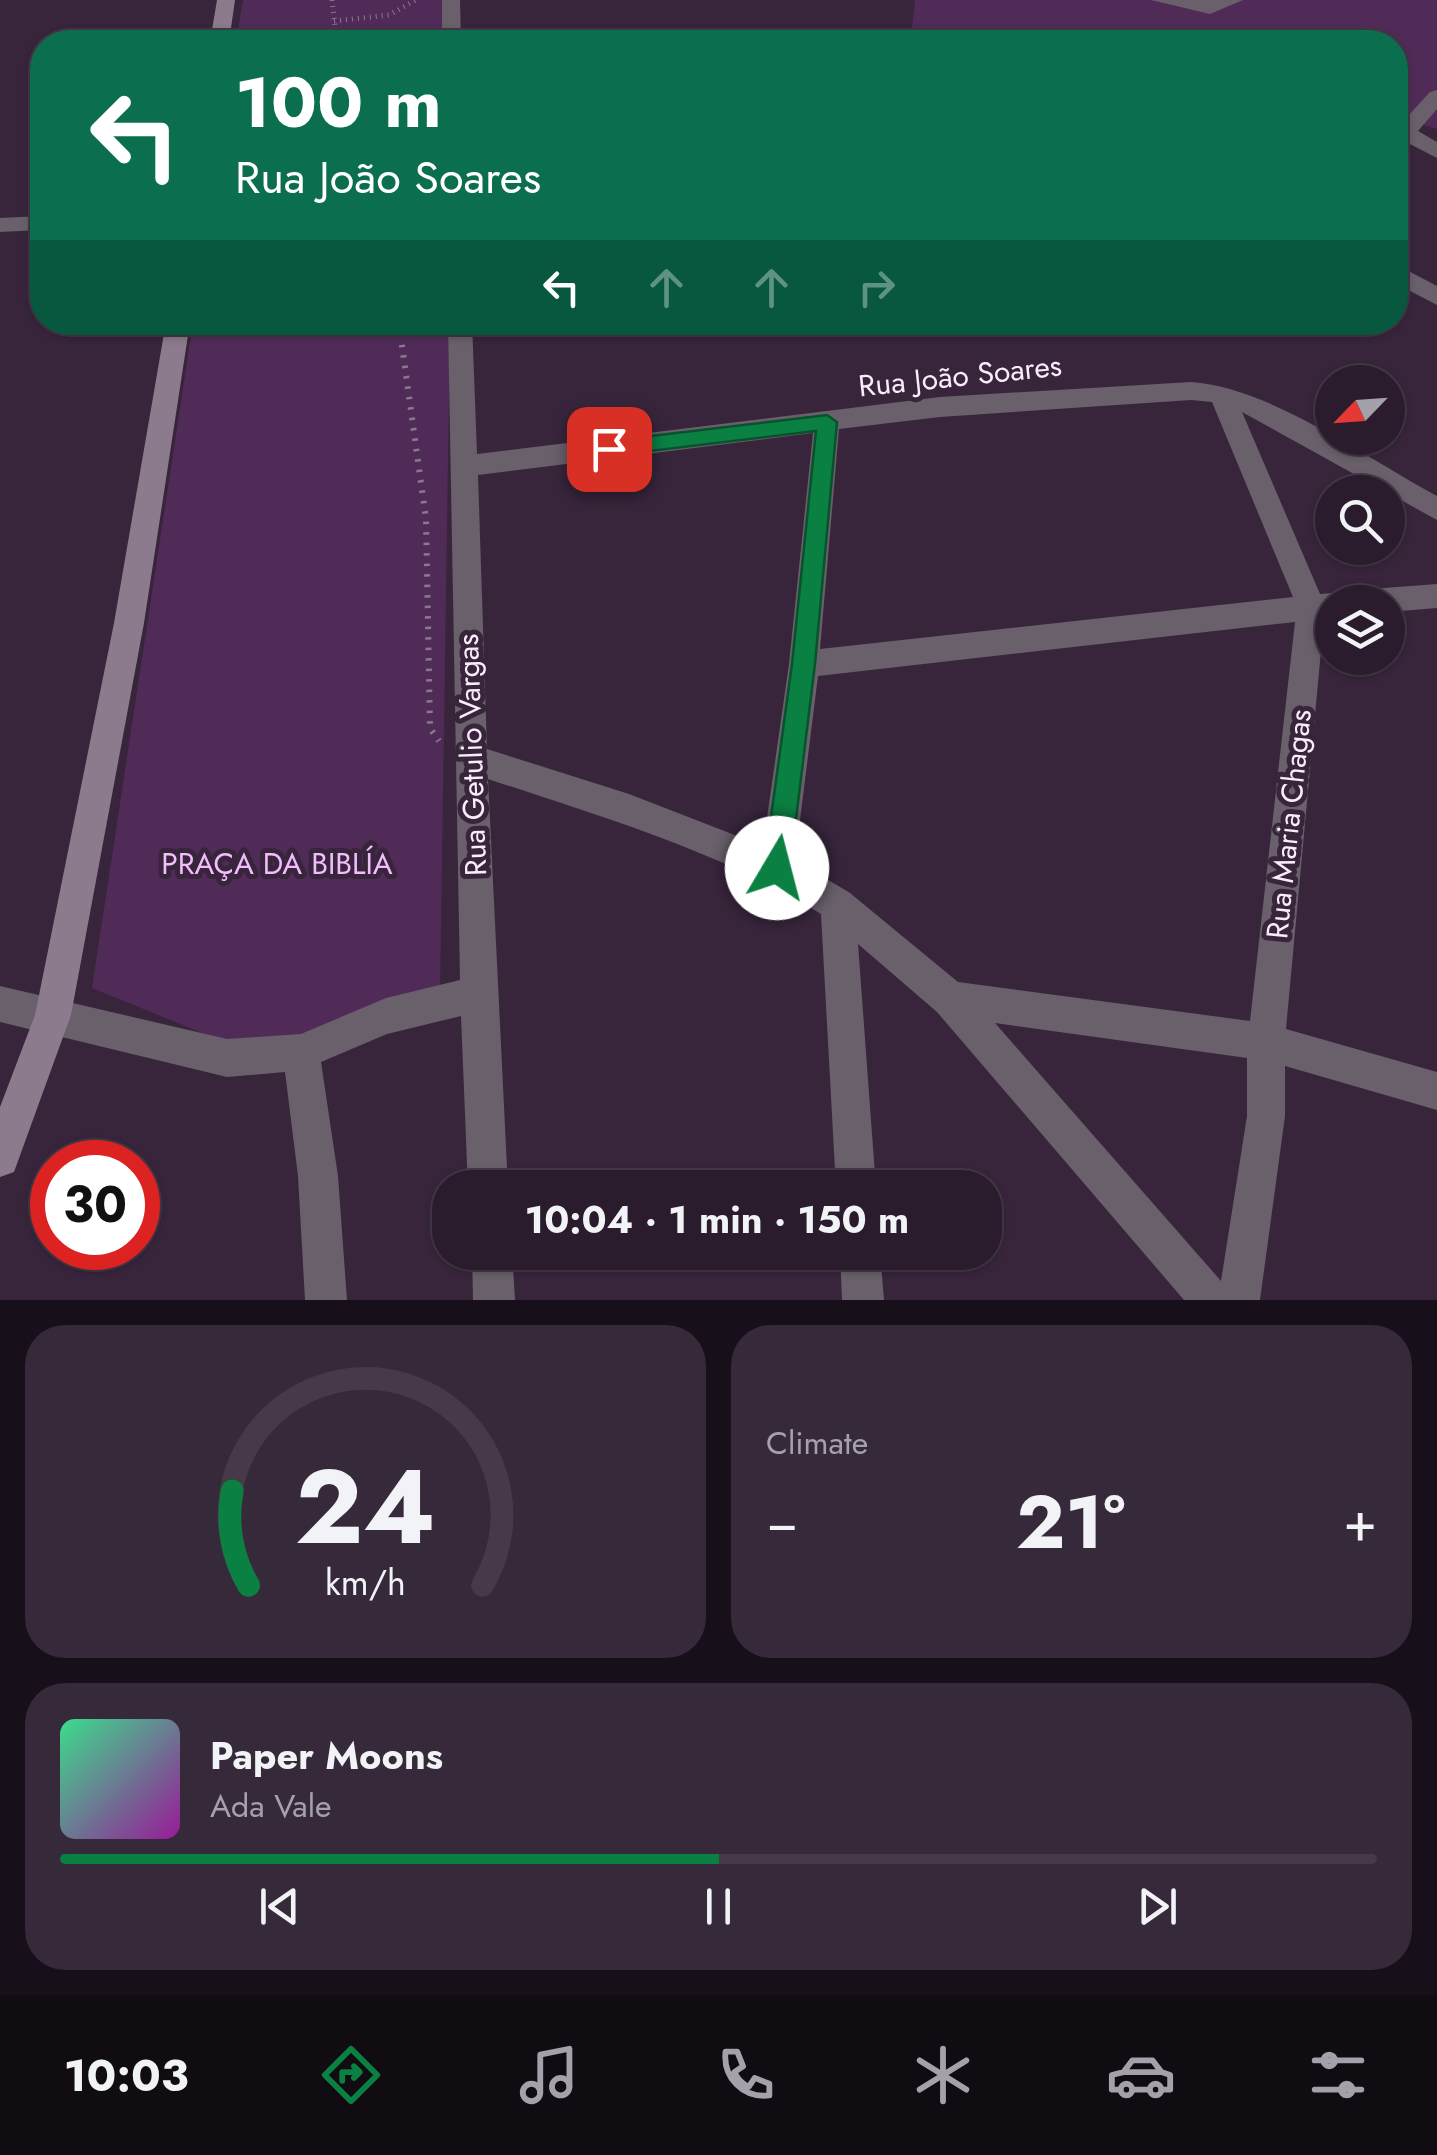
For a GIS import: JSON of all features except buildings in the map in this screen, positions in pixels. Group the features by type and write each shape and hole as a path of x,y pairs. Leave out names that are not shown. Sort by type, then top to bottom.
{"street":[{"path":"222,30 226,0"},
{"path":"451,0 452,30"},
{"path":"1160,0 1210,8 1234,0"},
{"path":"1408,130 1437,96"},
{"path":"1408,142 1437,151"},
{"path":"0,225 30,224"},
{"path":"1408,280 1437,297"},
{"path":"0,1158 53,1014 129,622 176,335"},
{"name":"Rua Getulio Vargas","path":"460,335 478,994 487,1170"},
{"name":"Rua João Soares","path":"464,466 940,407 1134,393 1222,393 1274,417 1437,509"},
{"path":"1222,393 1315,591"},
{"path":"777,868 804,664 827,422"},
{"path":"1405,598 1437,596"},
{"path":"804,664 1315,607"},
{"name":"Rua Maria Chagas","path":"1239,1300 1266,1116 1266,1042 1315,660"},
{"path":"473,759 629,810 777,868 838,905 950,999 1211,1300"},
{"path":"838,905 855,1170"},
{"path":"0,1004 227,1058 301,1052 386,1016 478,994"},
{"path":"950,999 1266,1042 1437,1091"},
{"path":"301,1052 318,1176 326,1300"},
{"path":"493,1270 494,1300"},
{"path":"861,1270 863,1300"}],"path":[{"path":"332,0 335,30"},
{"path":"334,21 389,15 416,0"},
{"path":"401,335 426,519 430,728 437,740 473,759"}],"green space":[{"path":"243,0 442,0 443,30 238,30"},
{"path":"915,0 1437,0 1437,129 1408,120 1408,30 912,29"},
{"name":"PRAÇA DA BIBLÍA","path":"191,335 450,335 440,993 249,1052 92,988"}],"route":[{"path":"609,449 827,422 804,664 777,868"}]}
